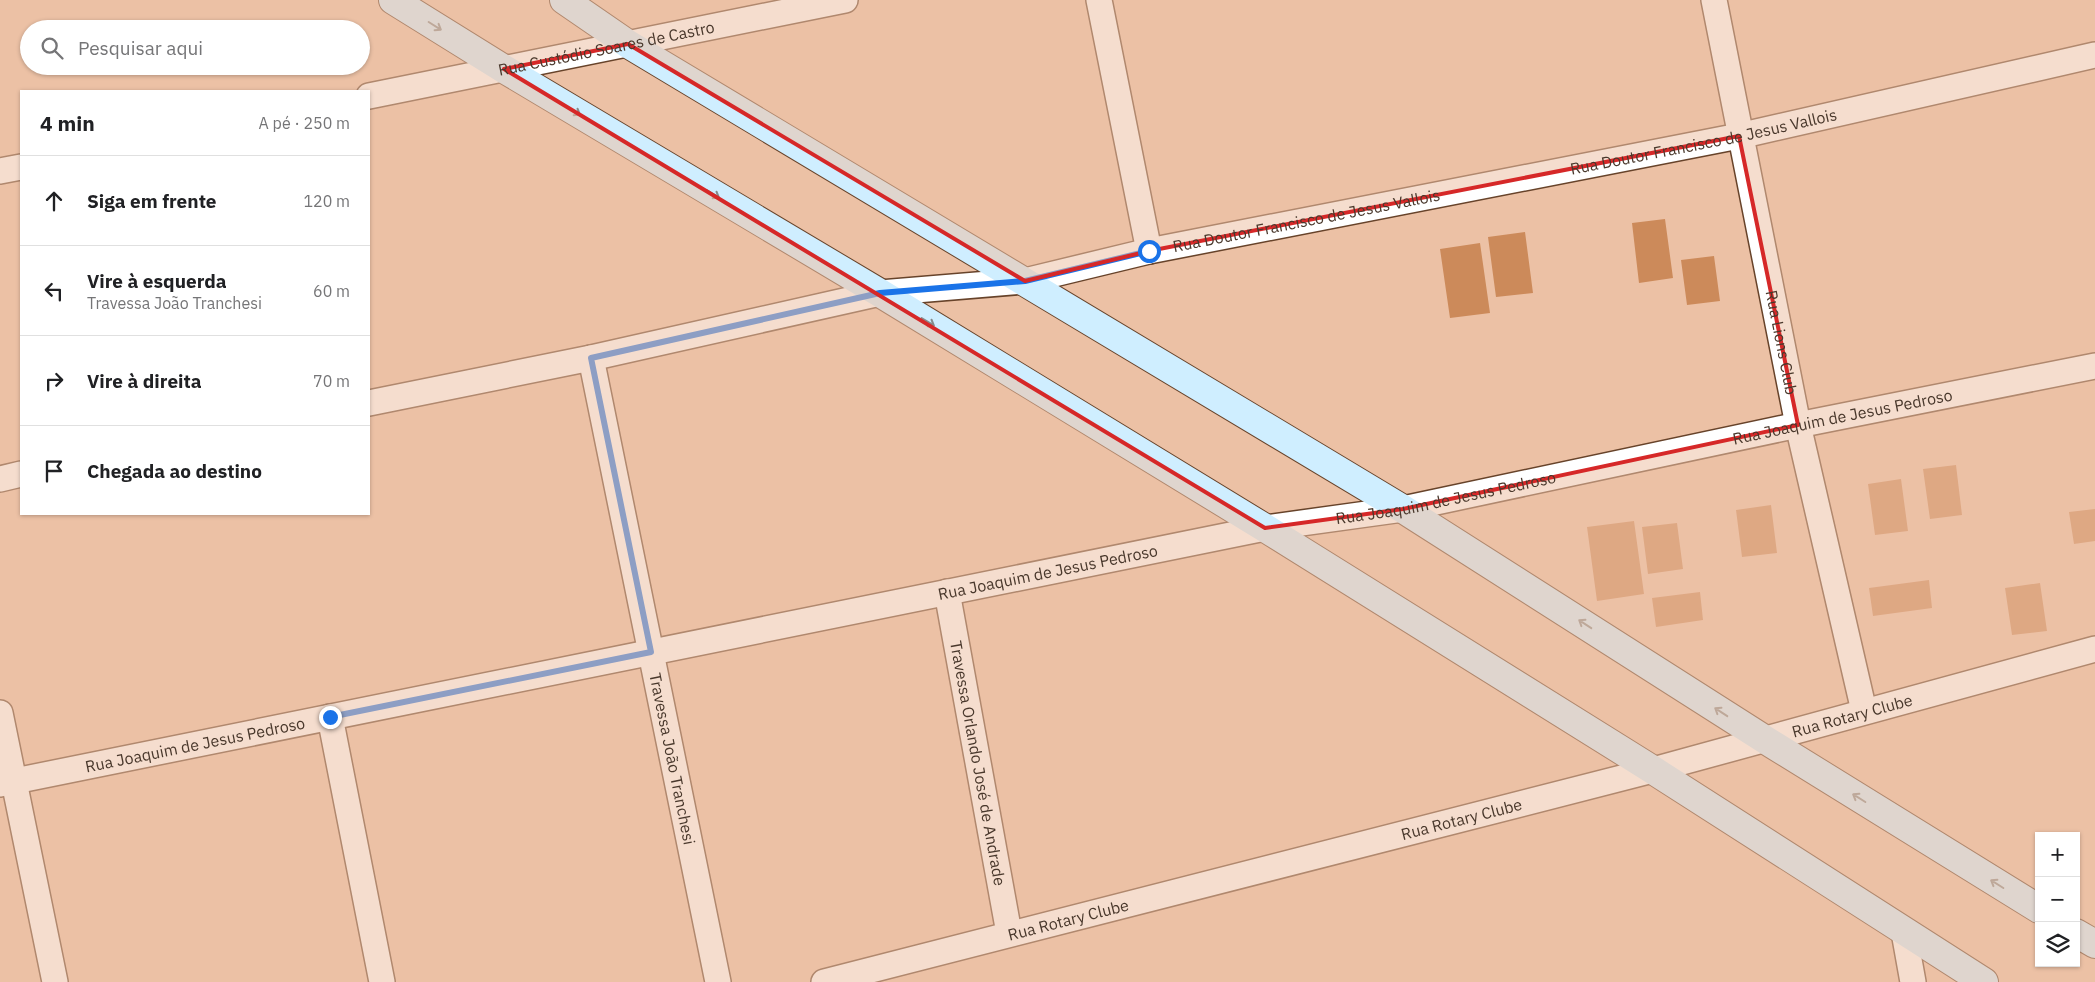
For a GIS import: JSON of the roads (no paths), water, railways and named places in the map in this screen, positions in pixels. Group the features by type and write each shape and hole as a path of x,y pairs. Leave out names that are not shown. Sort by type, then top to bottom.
{"street":[{"path":"394,0 504,69 880,293 1265,528 1652,770 1984,982"},
{"path":"564,0 628,44 1403,509 1764,739 2035,907"},
{"name":"Rua Custódio Soares de Castro","path":"370,96 845,0"},
{"path":"1099,0 1149,251"},
{"name":"Rua Lions Club","path":"1714,0 1739,136 1798,425 1864,711"},
{"name":"Rua Doutor Francisco de Jesus Vallois","path":"370,403 591,358 880,293 1025,281 1149,251 1739,136 2095,55"},
{"path":"0,171 20,167"},
{"name":"Travessa João Tranchesi","path":"591,358 718,982"},
{"name":"Rua Joaquim de Jesus Pedroso","path":"7,783 1265,528 1403,509 1798,425 2095,366"},
{"path":"0,479 20,474"},
{"name":"Travessa Orlando José de Andrade","path":"947,592 1009,933"},
{"name":"Rua Rotary Clube","path":"824,982 1009,933 1652,770 2095,649"},
{"path":"0,713 7,783 55,982"},
{"path":"330,717 382,982"},
{"path":"1904,932 1914,982"},
{"path":"2080,935 2095,944"}]}
